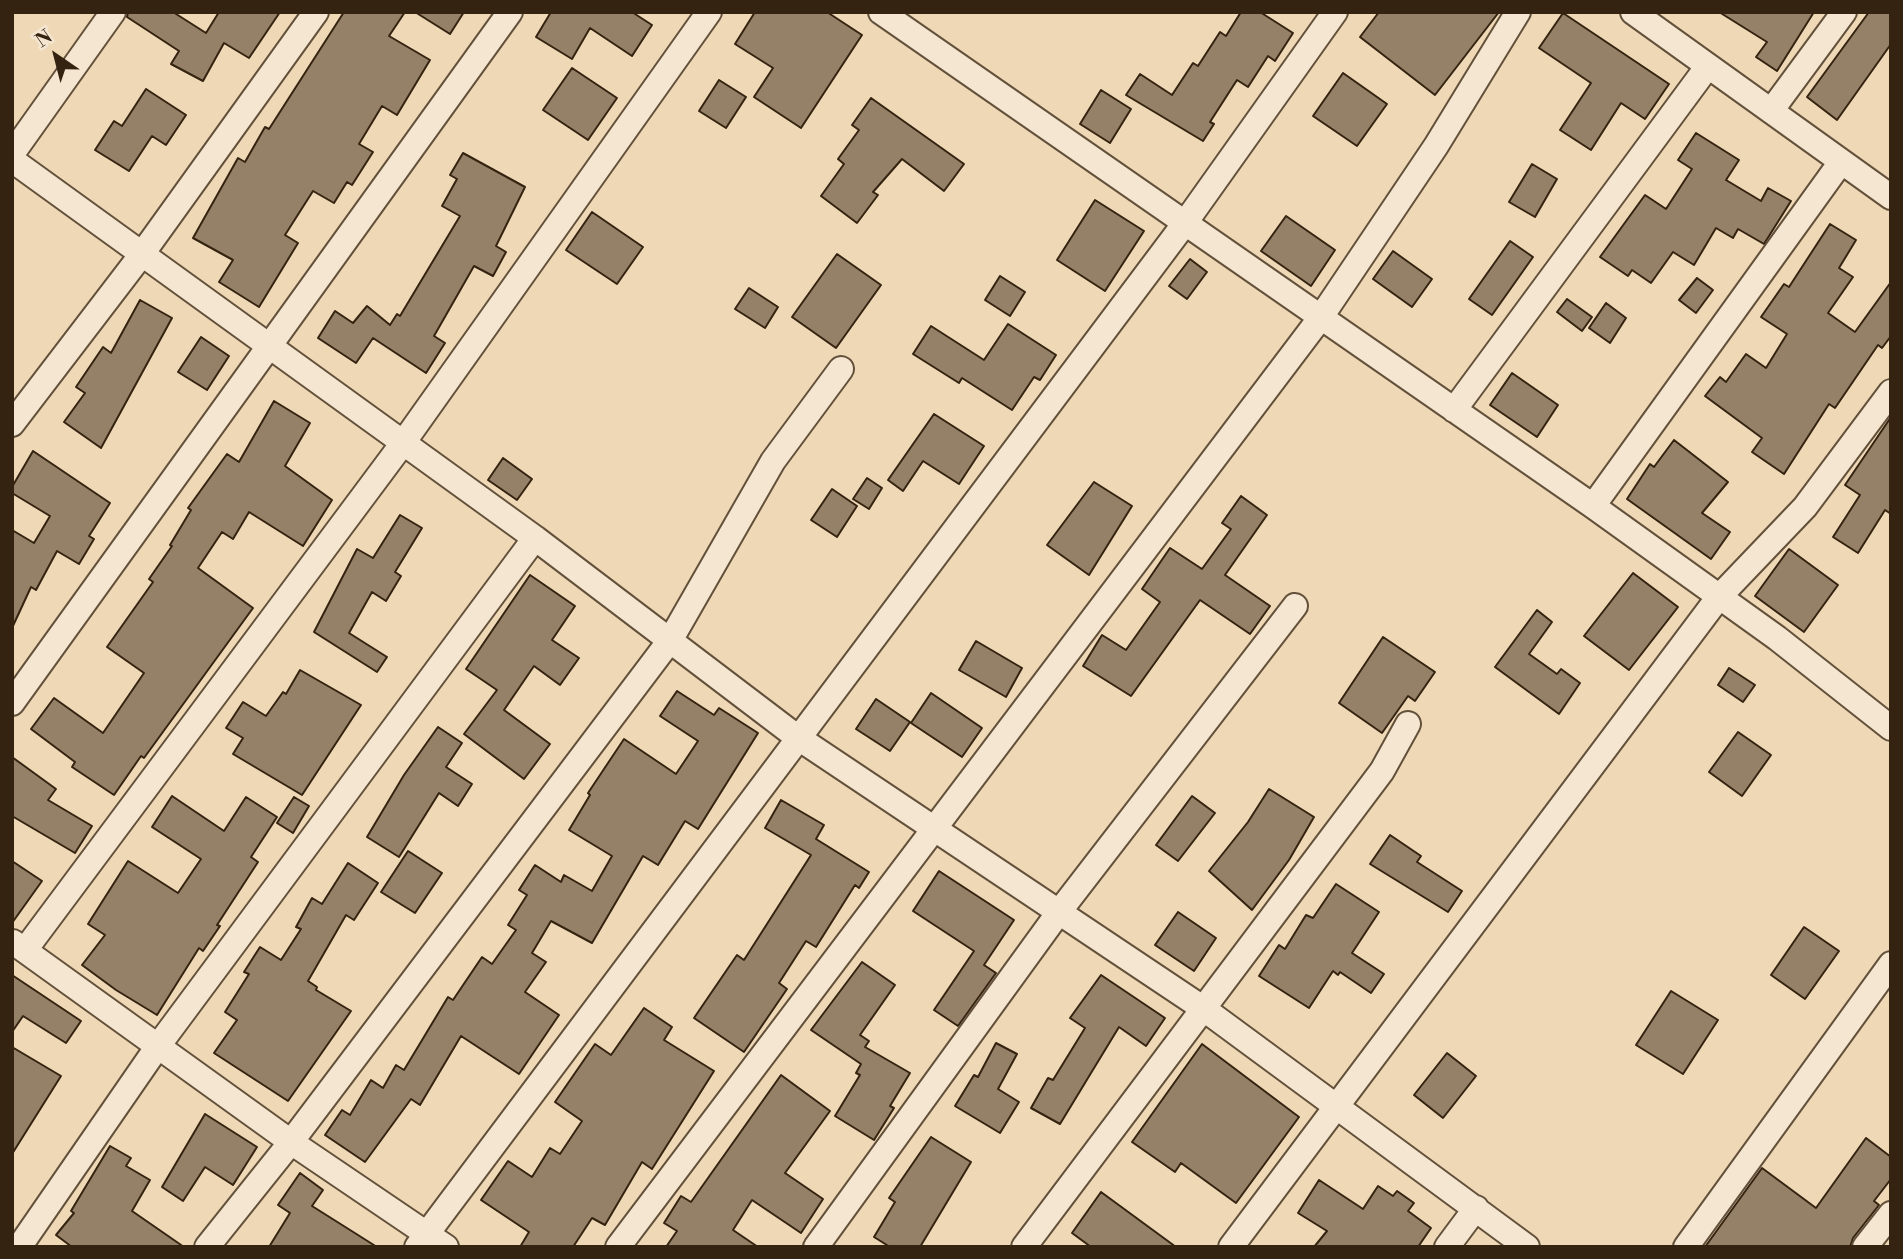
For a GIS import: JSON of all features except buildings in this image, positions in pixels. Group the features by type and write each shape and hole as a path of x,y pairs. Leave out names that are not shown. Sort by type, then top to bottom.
{"street":[{"path":"12,154 113,12"},
{"path":"12,424 142,254 316,12"},
{"path":"12,704 510,12"},
{"path":"709,12 402,443 18,946 430,1242 797,737 1185,223 1335,12"},
{"path":"618,1247 1321,317 1436,146 1518,12"},
{"path":"1633,12 1891,197"},
{"path":"1771,111 1844,12"},
{"path":"891,15 1593,506 1777,638 1891,728"},
{"path":"1454,410 1708,66"},
{"path":"12,160 535,538 797,737 1205,1009 1527,1247"},
{"path":"1593,506 1841,162"},
{"path":"207,1247 291,1142 671,639 773,461 841,369"},
{"path":"1231,1247 1718,598 1805,507 1851,449 1891,392"},
{"path":"20,1242 158,1046 535,538"},
{"path":"816,1247 1059,912 1294,606"},
{"path":"1024,1247 1382,771 1408,724"},
{"path":"1686,1247 1891,964"},
{"path":"1447,1247 1476,1208"},
{"path":"1865,1247 1891,1214"}]}
